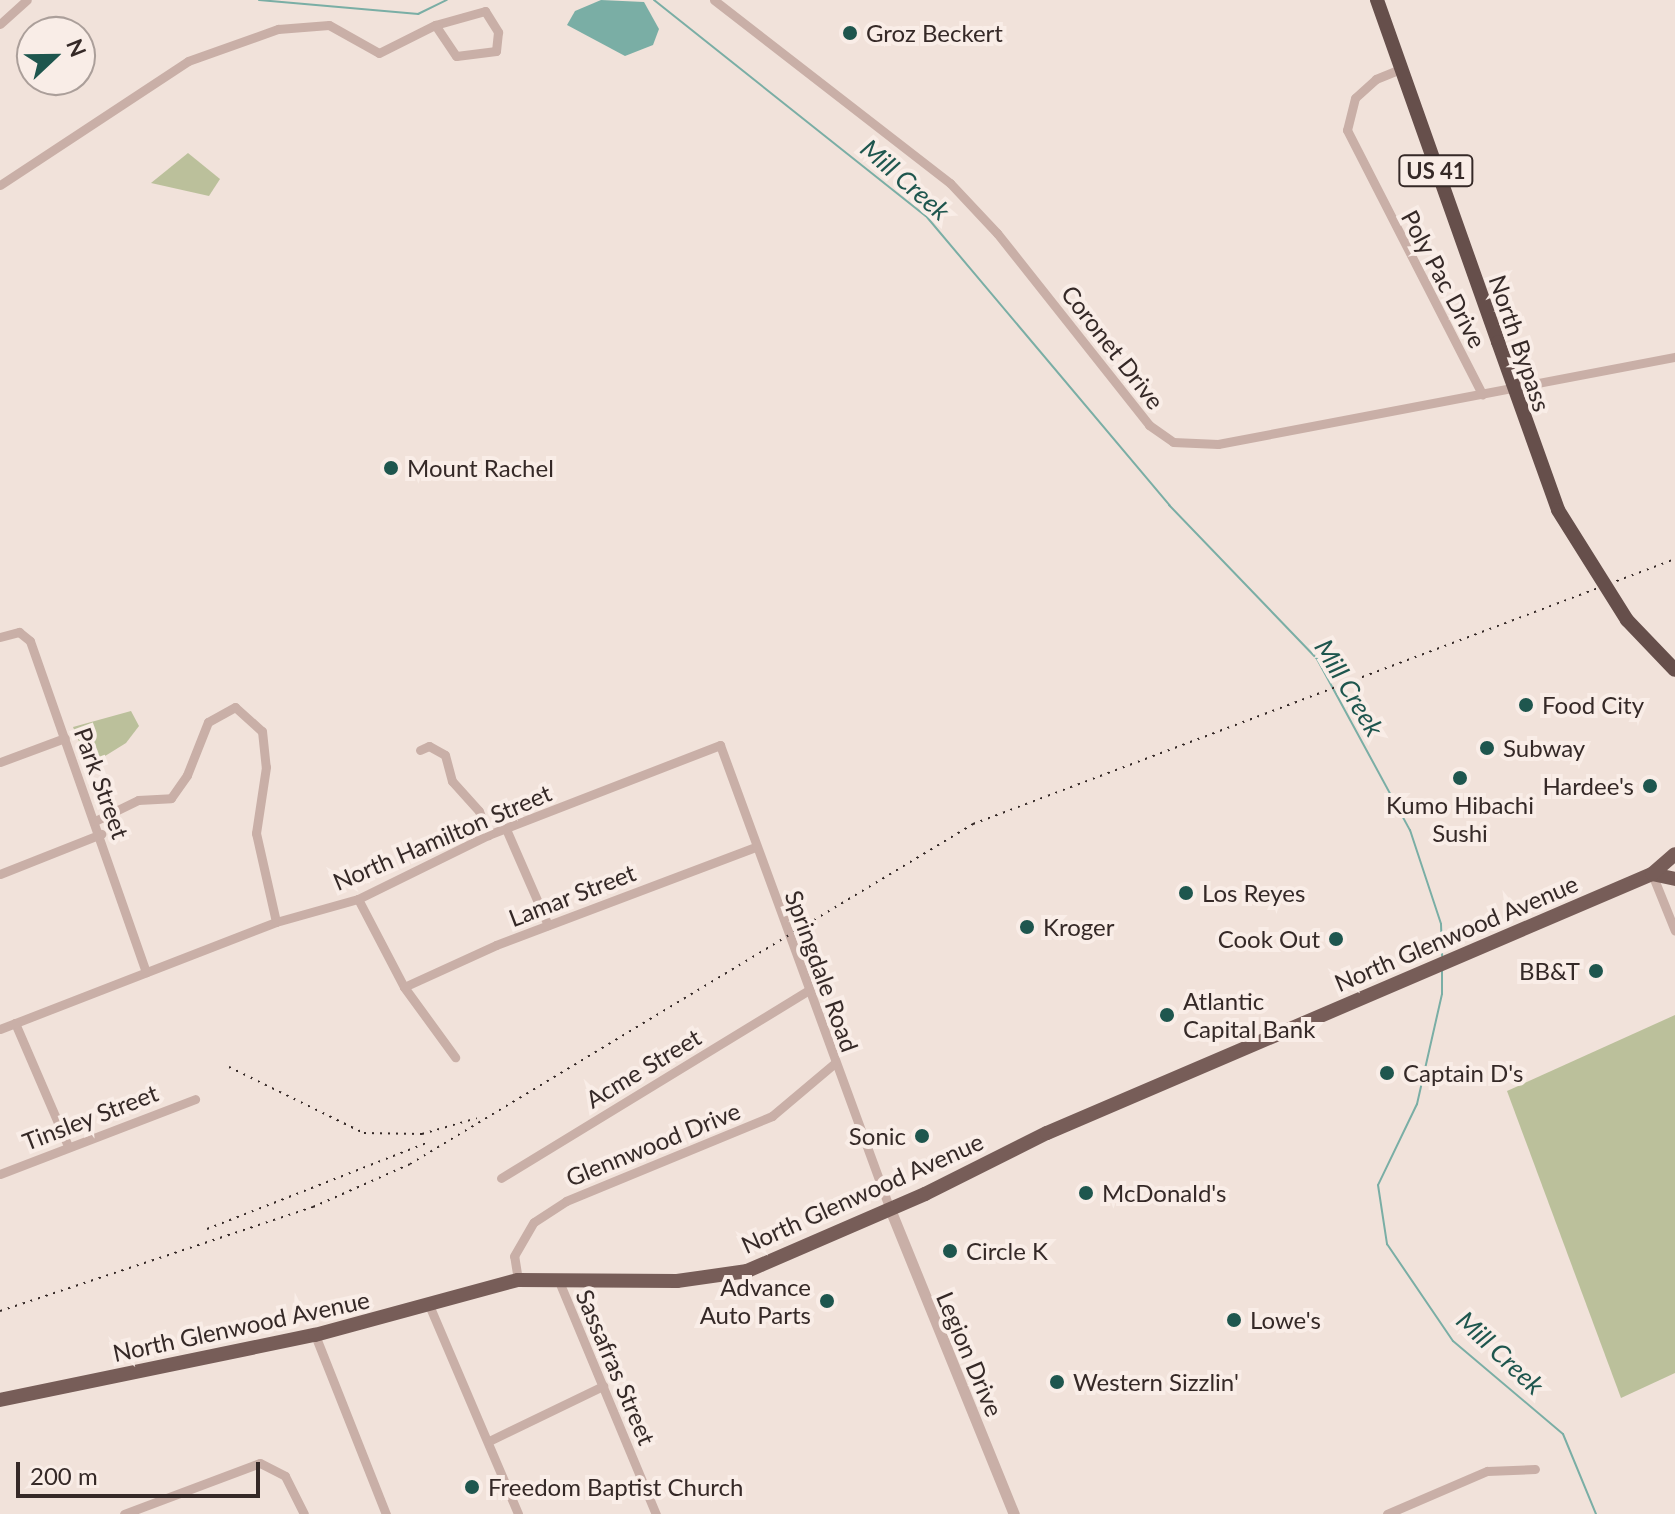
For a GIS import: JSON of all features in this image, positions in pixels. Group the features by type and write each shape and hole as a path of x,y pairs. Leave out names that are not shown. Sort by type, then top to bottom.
{"highway":[{"name":"North Bypass","path":"1377,0 1398,70 1558,510 1627,620 1675,670"}],"main road":[{"name":"North Glenwood Avenue","path":"0,1400 315,1335 518,1280 713,1278 747,1271 890,1209 1010,1149 1491,940 1652,874 1675,854"},
{"path":"1652,874 1675,879"}],"street":[{"path":"0,24 27,0"},
{"name":"Coronet Drive","path":"714,0 950,183 997,233 1149,425 1173,442 1218,444 1675,357"},
{"path":"0,185 188,61 278,29 329,25 379,53 435,25 485,11 498,32 496,51 456,56 435,25"},
{"name":"Poly Pac Drive","path":"1398,70 1376,79 1355,98 1347,130 1482,394"},
{"name":"Park Street","path":"0,637 19,632 30,641 101,834 146,972"},
{"path":"95,821 138,800 171,798 187,775 208,722 235,707 262,731 266,767 256,833 276,922"},
{"path":"0,762 65,738"},
{"name":"North Hamilton Street","path":"0,1029 276,922 358,899 488,835 720,745"},
{"name":"Springdale Road","path":"720,745 807,991 890,1209"},
{"path":"420,750 429,746 445,755 452,781 479,811 488,835"},
{"path":"506,829 548,925"},
{"path":"0,874 101,834"},
{"name":"Lamar Street","path":"404,987 548,925 756,847"},
{"path":"1652,874 1675,931"},
{"path":"358,899 404,987 455,1057"},
{"name":"Acme Street","path":"501,1178 807,991"},
{"path":"15,1023 68,1146"},
{"name":"Glennwood Drive","path":"518,1280 514,1256 534,1222 566,1201 772,1116 835,1063"},
{"name":"Tinsley Street","path":"0,1174 195,1099"},
{"name":"Legion Drive","path":"890,1209 1014,1514"},
{"name":"Sassafras Street","path":"558,1279 656,1514"},
{"path":"429,1305 489,1441 514,1513"},
{"path":"315,1335 386,1514"},
{"path":"489,1441 603,1386"},
{"path":"124,1514 260,1463 285,1476 304,1514"},
{"path":"1387,1514 1487,1471 1535,1469"}],"green space":[{"path":"188,153 220,179 209,196 151,183"},
{"path":"131,711 139,726 126,743 89,766 73,727"},
{"path":"1675,1015 1675,1373 1621,1398 1507,1091"}],"water":[{"path":"601,0 644,2 659,29 653,45 625,56 567,25 575,11"}],"waterway":[{"name":"Mill Creek","path":"259,0 418,14 447,0"},
{"name":"Mill Creek","path":"654,0 926,216 1169,505 1317,659 1410,830 1441,924 1442,956"},
{"name":"Mill Creek","path":"1442,970 1442,994 1417,1104 1378,1185 1387,1244 1453,1341 1563,1434 1596,1514"}],"railway":[{"path":"0,1311 313,1207 410,1164 973,824 1675,559"},
{"path":"229,1067 364,1133 422,1134 477,1118"},
{"path":"207,1229 429,1142"}],"place":[{"name":"Groz Beckert","path":"850,33"},
{"name":"Mount Rachel","path":"391,468"},
{"name":"Food City","path":"1526,705"},
{"name":"Subway","path":"1487,748"},
{"name":"Kumo Hibachi Sushi","path":"1460,778"},
{"name":"Hardee's","path":"1650,786"},
{"name":"Los Reyes","path":"1186,893"},
{"name":"Kroger","path":"1027,927"},
{"name":"Cook Out","path":"1336,939"},
{"name":"BB&T","path":"1596,971"},
{"name":"Atlantic Capital Bank","path":"1167,1015"},
{"name":"Captain D's","path":"1387,1073"},
{"name":"Sonic","path":"922,1136"},
{"name":"McDonald's","path":"1086,1193"},
{"name":"Circle K","path":"950,1251"},
{"name":"Advance Auto Parts","path":"827,1301"},
{"name":"Lowe's","path":"1234,1320"},
{"name":"Western Sizzlin'","path":"1057,1382"},
{"name":"Freedom Baptist Church","path":"472,1487"}]}
